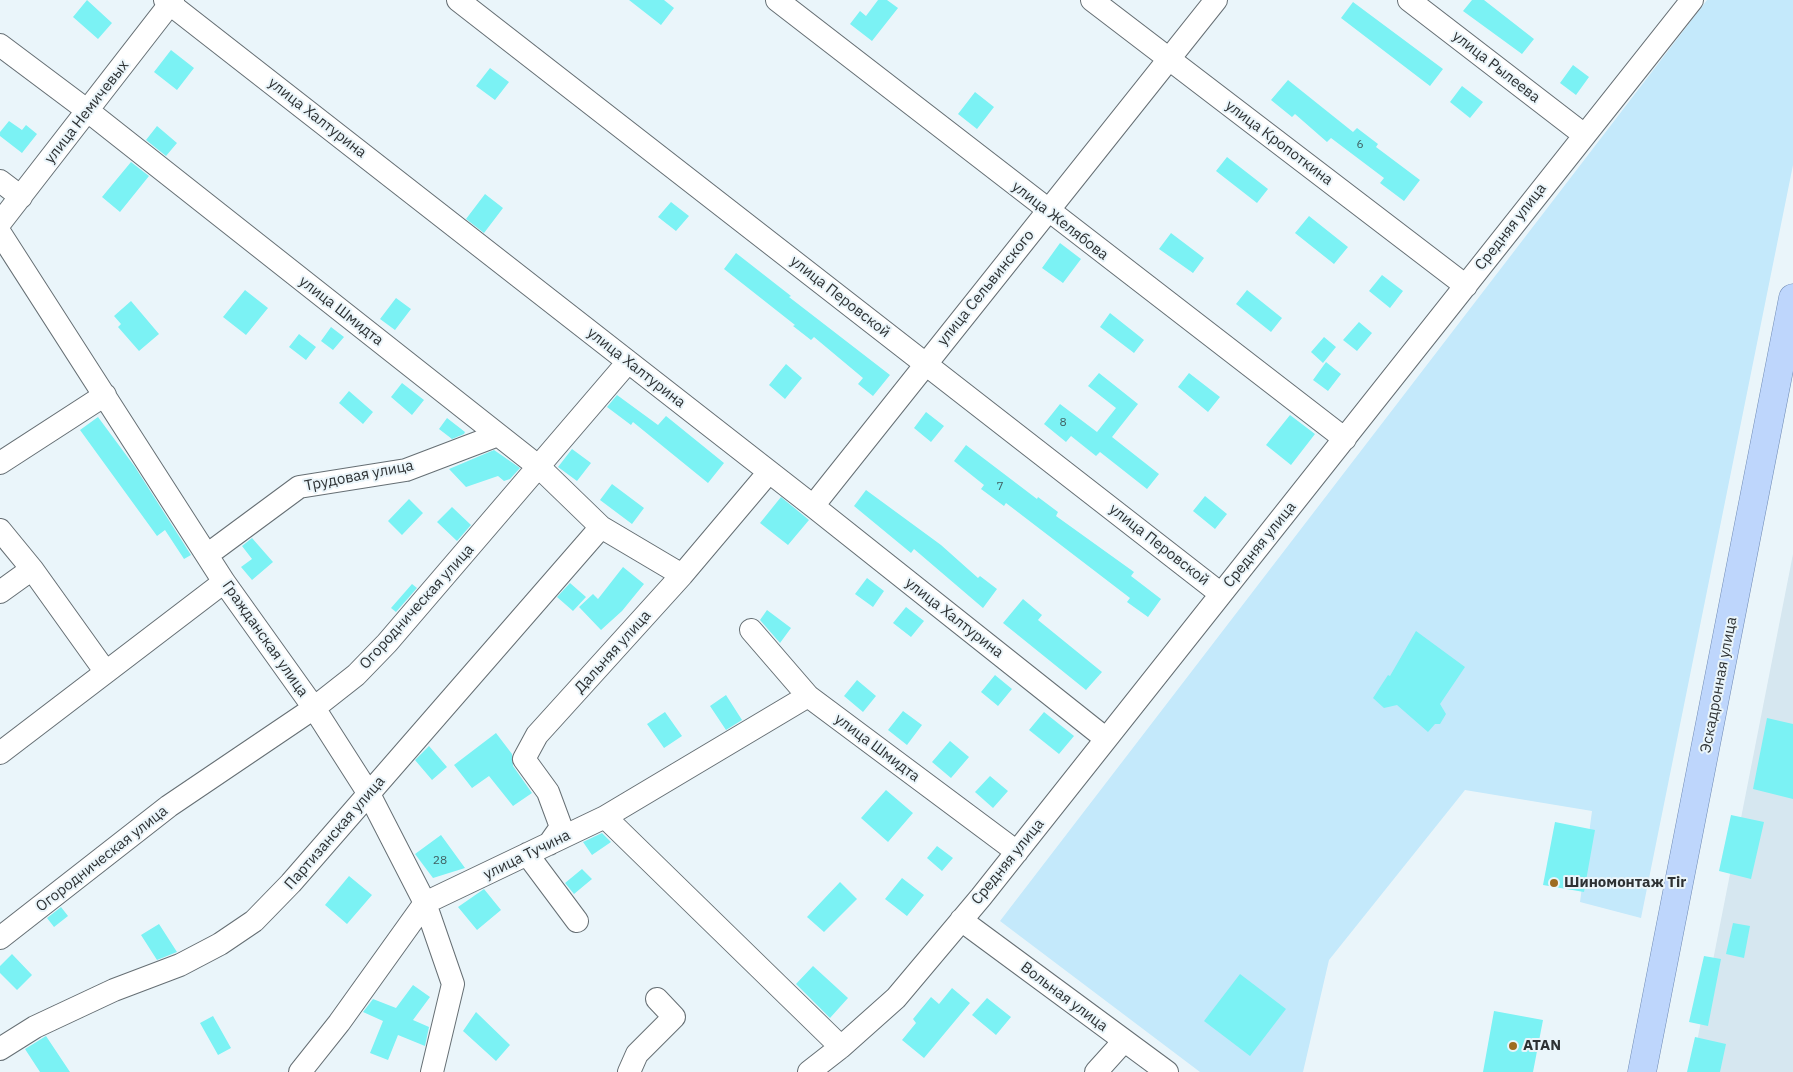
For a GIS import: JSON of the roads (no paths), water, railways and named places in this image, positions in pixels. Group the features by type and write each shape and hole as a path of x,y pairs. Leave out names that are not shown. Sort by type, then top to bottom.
{"main road":[{"name":"Эскадронная улица","path":"1642,1072 1793,298"}],"street":[{"name":"улица Перовской","path":"458,0 1221,594"},
{"name":"улица Желябова","path":"776,0 1048,212 1345,439"},
{"name":"улица Кропоткина","path":"1092,0 1466,286"},
{"name":"улица Сельвинского","path":"813,506 1216,0"},
{"name":"улица Рылеева","path":"1409,0 1583,134"},
{"name":"Средняя улица","path":"809,1072 842,1048 896,998 981,897 1105,738 1466,286 1583,134 1692,0"},
{"name":"улица Немичевых","path":"0,223 88,111 169,1"},
{"name":"улица Халтурина","path":"169,1 813,506 1105,738"},
{"name":"улица Шмидта","path":"0,45 88,111 539,467 601,527 682,575"},
{"path":"0,181 21,197"},
{"name":"Гражданская улица","path":"0,233 224,582 314,708 368,794 425,903 453,984 432,1072"},
{"name":"Огородническая улица","path":"0,938 169,806 314,708 356,675 387,643 628,362"},
{"path":"0,463 105,395"},
{"name":"Трудовая улица","path":"207,555 300,487 406,470 498,435"},
{"name":"Дальняя улица","path":"549,844 561,827 548,792 524,759 537,735 682,575 769,472"},
{"name":"Партизанская улица","path":"0,1049 35,1027 114,990 180,965 220,944 254,920 291,883 601,527"},
{"path":"0,530 32,569 105,671"},
{"path":"0,592 32,569"},
{"path":"0,753 224,582"},
{"name":"улица Шмидта","path":"751,630 808,696 1017,852"},
{"name":"улица Тучина","path":"300,1072 339,1023 425,903 605,817 808,696"},
{"path":"605,817 842,1048"},
{"path":"528,854 577,921"},
{"path":"981,897 978,920 990,942"},
{"name":"Вольная улица","path":"961,920 1168,1072"},
{"path":"946,938 965,936 990,942"},
{"path":"629,1072 637,1054 674,1017 657,999"},
{"path":"1096,1072 1124,1041"}],"place":[{"name":"Шиномонтаж Tir","path":"1554,883"},
{"name":"ATAN","path":"1513,1046"}]}
